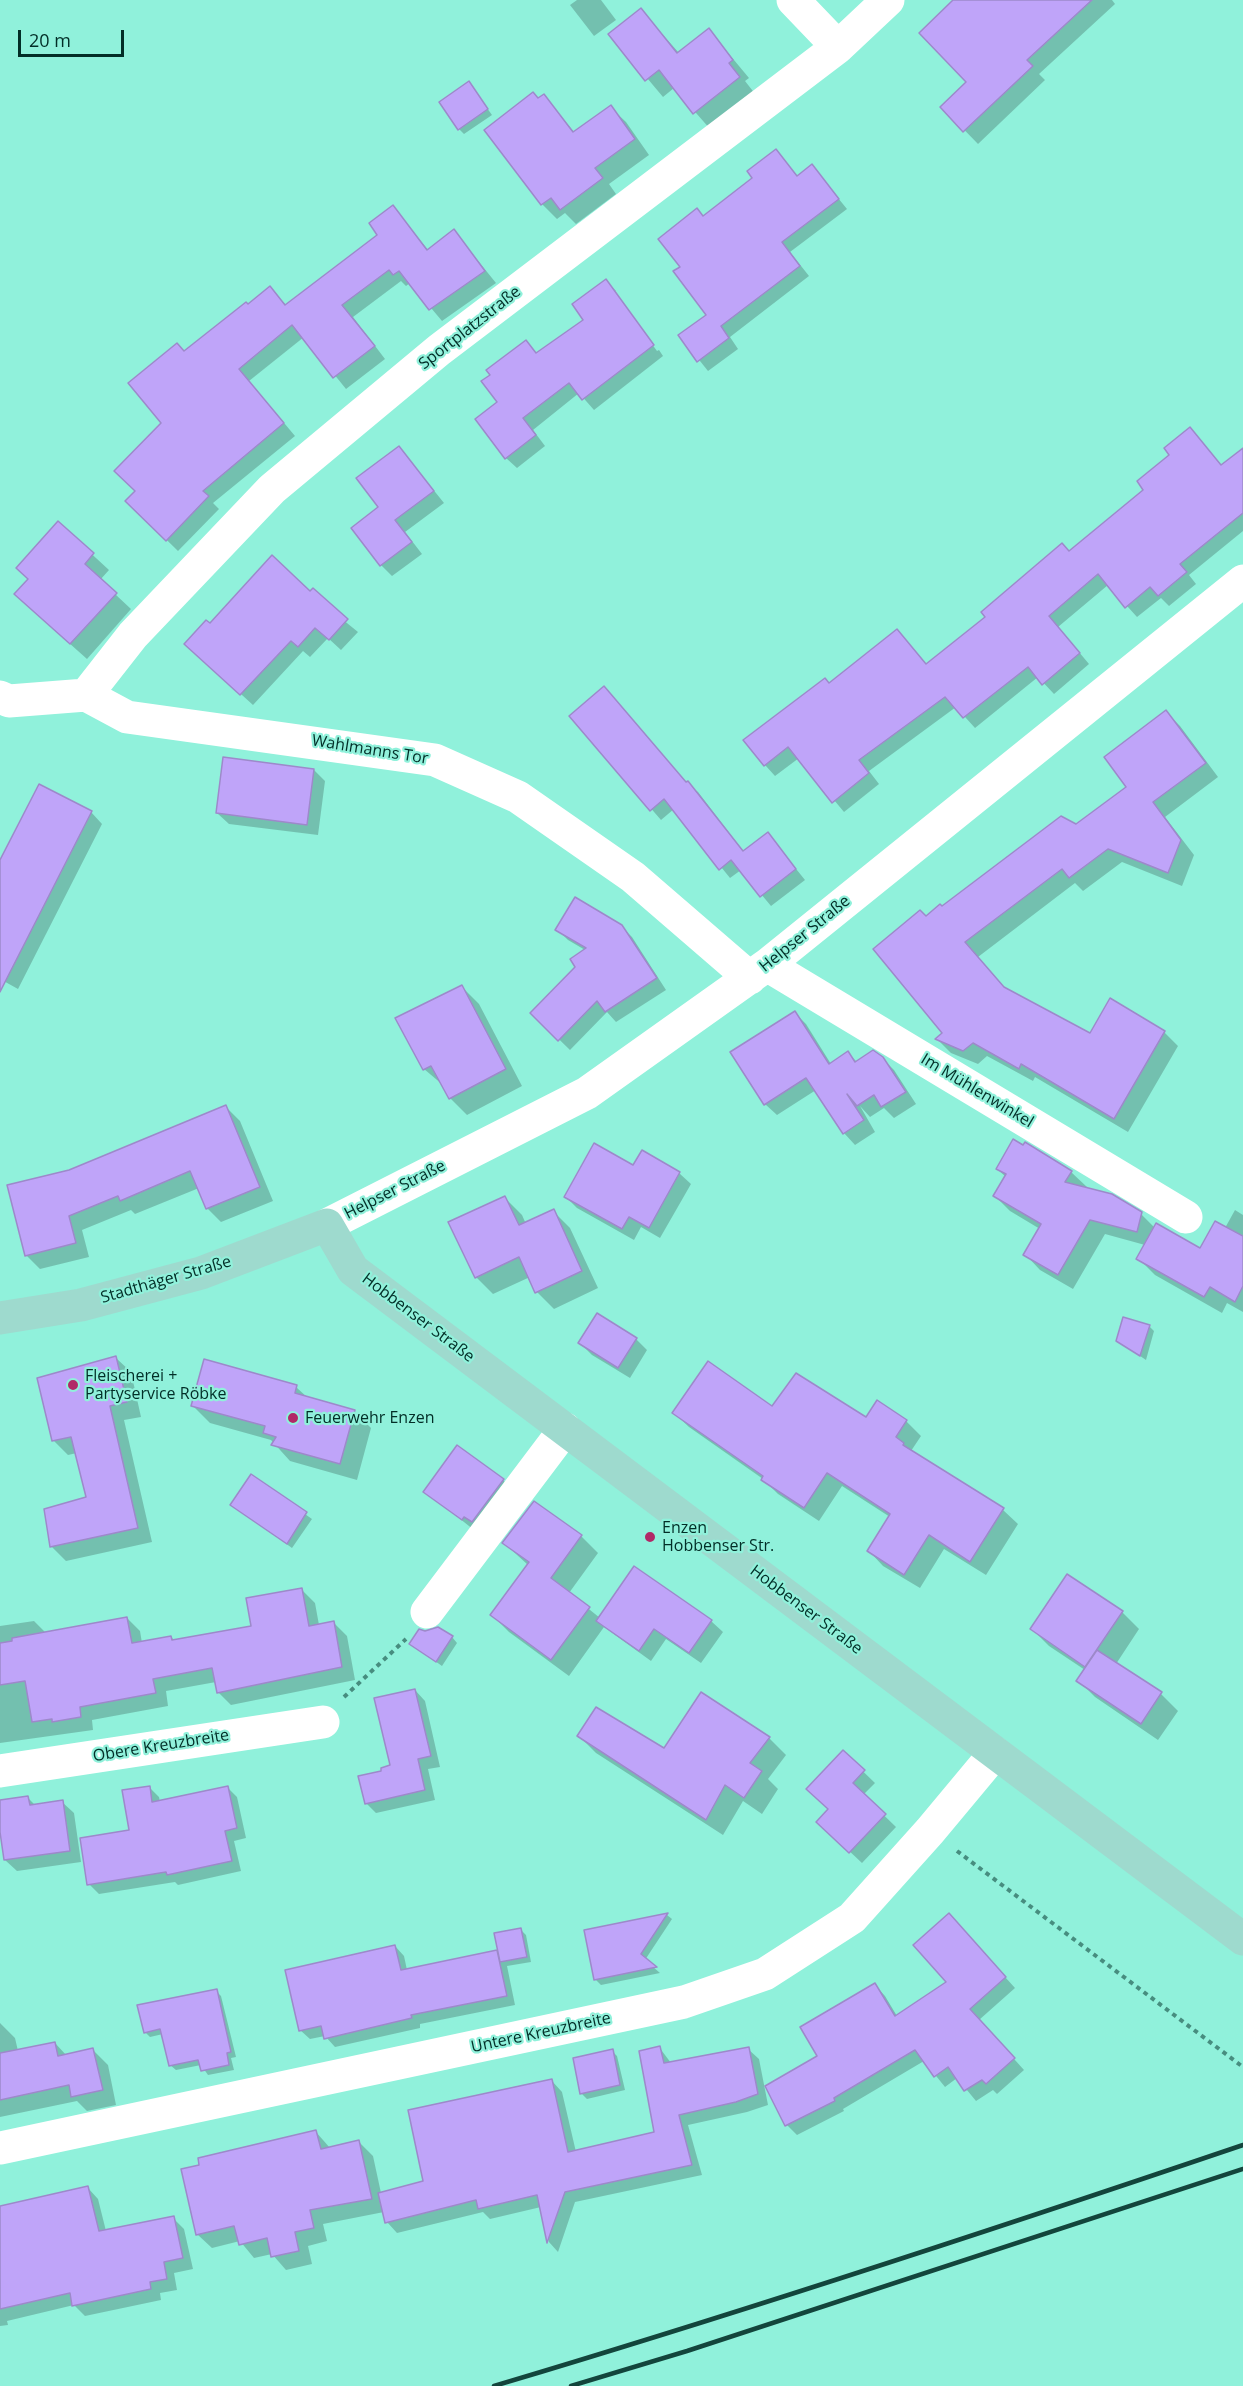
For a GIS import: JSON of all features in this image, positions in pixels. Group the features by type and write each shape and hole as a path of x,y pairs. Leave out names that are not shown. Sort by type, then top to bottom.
{"main road":[{"name":"Stadthäger Straße","path":"0,1318 81,1305 201,1274 327,1225"},
{"name":"Hobbenser Straße","path":"327,1225 353,1270 1243,1939"}],"street":[{"path":"793,0 838,47"},
{"name":"Sportplatzstraße","path":"86,695 133,635 272,489 440,350 838,47 888,0"},
{"name":"Helpser Straße","path":"327,1225 587,1093 759,971 1243,581"},
{"path":"3,706 86,695"},
{"name":"Wahlmanns Tor","path":"86,695 127,717 435,759 528,804 633,877 759,971"},
{"name":"Im Mühlenwinkel","path":"759,971 1186,1218"},
{"path":"427,1612 565,1429"},
{"name":"Obere Kreuzbreite","path":"0,1771 323,1722"},
{"name":"Untere Kreuzbreite","path":"0,2148 684,2002 765,1974 852,1918 930,1831 995,1753"}],"path":[{"path":"323,1722 337,1704 401,1644 427,1612"},
{"path":"930,1831 1243,2067"}],"building":[{"path":"953,0 1092,0 1027,60 1033,66 963,132 940,107 966,82 919,33"},
{"path":"641,8 677,53 709,28 733,60 729,63 740,77 693,114 659,70 645,81 608,34"},
{"path":"469,81 488,109 458,130 439,102"},
{"path":"533,92 538,98 544,94 573,132 611,105 635,139 595,168 603,178 560,210 551,198 541,205 484,130"},
{"path":"776,149 797,176 812,164 839,199 782,242 800,266 721,326 729,338 697,362 678,335 706,315 673,271 680,267 658,239 697,208 703,216 752,178 747,171"},
{"path":"393,205 427,250 454,229 485,271 429,310 399,271 393,275 389,270 342,305 375,346 333,378 292,325 239,369 284,423 203,491 209,496 166,541 125,501 135,491 114,471 161,423 128,383 177,343 184,351 270,286 285,305 377,235 369,223"},
{"path":"606,279 654,345 582,400 569,383 523,418 536,435 505,459 475,419 497,402 481,381 490,375 486,370 526,340 536,353 583,320 572,304"},
{"path":"1190,427 1221,465 1243,448 1243,513 1180,564 1187,572 1158,596 1150,587 1125,608 1098,574 1049,616 1080,653 1042,685 1028,667 963,718 945,697 859,760 869,773 832,803 788,747 764,766 743,740 825,678 829,683 897,629 926,664 985,617 981,612 1062,543 1069,551 1143,490 1137,481 1169,455 1164,448"},
{"path":"399,446 434,491 395,520 412,542 380,566 351,528 378,507 356,478"},
{"path":"58,521 94,553 85,564 117,593 70,644 14,594 28,579 16,568"},
{"path":"272,555 310,591 313,588 348,619 329,640 315,628 298,647 291,641 240,695 184,644 206,620 210,623"},
{"path":"604,686 686,782 688,781 743,851 768,832 796,869 760,897 731,860 719,870 664,799 650,811 569,716"},
{"path":"1166,710 1206,763 1153,802 1181,840 1168,873 1108,849 1069,878 1062,869 965,942 1004,987 1090,1033 1110,998 1165,1031 1114,1119 1021,1064 1019,1069 973,1043 963,1051 935,1039 942,1033 873,949 920,910 926,916 940,904 942,906 1061,816 1076,824 1126,787 1104,757"},
{"path":"223,757 314,769 307,825 216,813"},
{"path":"39,784 92,811 0,992 0,860"},
{"path":"575,897 622,925 657,978 605,1012 597,1001 558,1041 530,1013 575,967 570,959 586,948 555,930"},
{"path":"462,985 506,1069 449,1099 431,1066 423,1070 395,1018"},
{"path":"795,1011 829,1064 848,1051 855,1062 873,1050 883,1057 906,1092 881,1107 874,1095 857,1106 847,1094 864,1120 843,1134 806,1078 764,1105 730,1052"},
{"path":"226,1105 260,1187 206,1209 190,1171 120,1201 118,1196 69,1216 76,1243 25,1256 7,1185 69,1170"},
{"path":"1013,1139 1023,1145 1025,1142 1072,1171 1065,1182 1112,1194 1142,1212 1137,1232 1090,1220 1058,1275 1023,1255 1041,1224 993,1196 1006,1174 996,1169"},
{"path":"594,1143 633,1165 642,1150 680,1172 649,1228 629,1217 622,1229 564,1197"},
{"path":"505,1196 519,1225 554,1209 582,1271 535,1293 519,1257 475,1278 448,1222"},
{"path":"1215,1221 1243,1236 1243,1286 1235,1302 1210,1287 1204,1297 1136,1259 1156,1223 1200,1248"},
{"path":"597,1313 637,1338 618,1368 578,1343"},
{"path":"1123,1317 1150,1325 1140,1356 1116,1341"},
{"path":"116,1356 127,1402 110,1406 138,1528 50,1547 44,1509 86,1497 71,1437 52,1441 37,1378"},
{"name":"Feuerwehr Enzen","path":"204,1359 297,1385 295,1393 355,1410 340,1464 271,1445 276,1437 263,1433 265,1426 191,1406"},
{"path":"708,1361 772,1406 796,1373 866,1417 877,1400 907,1420 896,1437 904,1443 903,1445 1004,1508 970,1562 929,1535 904,1575 867,1551 890,1514 827,1473 804,1508 761,1480 763,1476 672,1413"},
{"path":"457,1445 504,1479 472,1522 464,1517 462,1520 423,1492"},
{"path":"251,1474 307,1512 287,1544 230,1505"},
{"path":"534,1501 582,1535 551,1578 590,1607 551,1660 490,1615 529,1562 502,1543"},
{"path":"634,1566 712,1620 689,1653 654,1629 639,1651 596,1621"},
{"path":"1067,1574 1123,1611 1085,1667 1030,1629"},
{"path":"302,1588 309,1626 334,1621 342,1667 217,1693 212,1668 153,1679 156,1693 80,1707 81,1717 52,1722 52,1719 32,1722 25,1681 0,1685 0,1643 12,1641 12,1638 127,1617 132,1643 171,1636 172,1640 251,1626 246,1598"},
{"path":"438,1627 453,1636 436,1662 409,1644 419,1629 425,1631"},
{"path":"1097,1650 1162,1692 1141,1724 1076,1681"},
{"path":"415,1689 431,1756 418,1759 425,1790 365,1804 358,1776 381,1771 381,1768 390,1765 374,1698"},
{"path":"701,1692 770,1737 750,1763 762,1771 744,1798 725,1785 706,1820 577,1736 596,1707 664,1748"},
{"path":"843,1750 865,1770 853,1783 886,1814 849,1853 816,1822 828,1809 806,1789"},
{"path":"150,1786 152,1802 228,1786 237,1828 225,1831 232,1861 167,1875 166,1872 87,1885 80,1838 129,1830 122,1790"},
{"path":"28,1796 30,1805 63,1800 70,1851 4,1860 0,1832 0,1800"},
{"path":"668,1913 641,1954 657,1967 594,1980 584,1930"},
{"path":"949,1913 1006,1977 970,2009 1015,2058 986,2084 982,2080 964,2091 948,2067 934,2077 915,2050 834,2098 835,2101 785,2126 765,2086 817,2056 800,2027 875,1983 895,2016 946,1982 913,1945"},
{"path":"521,1928 527,1957 500,1962 494,1933"},
{"path":"395,1945 401,1970 497,1950 507,1996 411,2015 412,2018 324,2039 321,2026 299,2031 285,1970"},
{"path":"217,1989 231,2052 227,2053 229,2065 201,2071 198,2060 169,2066 160,2029 144,2033 137,2005"},
{"path":"55,2042 58,2056 93,2048 103,2090 71,2097 69,2085 0,2100 0,2053"},
{"path":"660,2046 664,2063 749,2047 758,2094 736,2102 679,2115 692,2165 565,2192 547,2243 537,2195 478,2209 476,2200 385,2223 378,2193 423,2181 408,2110 552,2079 568,2152 654,2132 639,2051"},
{"path":"613,2049 620,2085 580,2094 573,2058"},
{"path":"316,2130 321,2149 359,2140 372,2199 310,2210 314,2228 295,2232 299,2251 271,2257 267,2238 239,2245 234,2226 196,2235 181,2169 199,2165 198,2158"},
{"path":"88,2186 99,2231 174,2216 183,2258 164,2262 167,2279 150,2282 151,2289 72,2306 70,2293 0,2309 0,2206"}],"railway":[{"path":"494,2386 870,2269 1243,2145"},
{"path":"571,2386 687,2351 1243,2169"}],"place":[{"name":"Fleischerei + Partyservice Röbke","path":"73,1385"},
{"name":"Feuerwehr Enzen","path":"293,1418"},
{"name":"Enzen Hobbenser Str.","path":"650,1537"}]}
